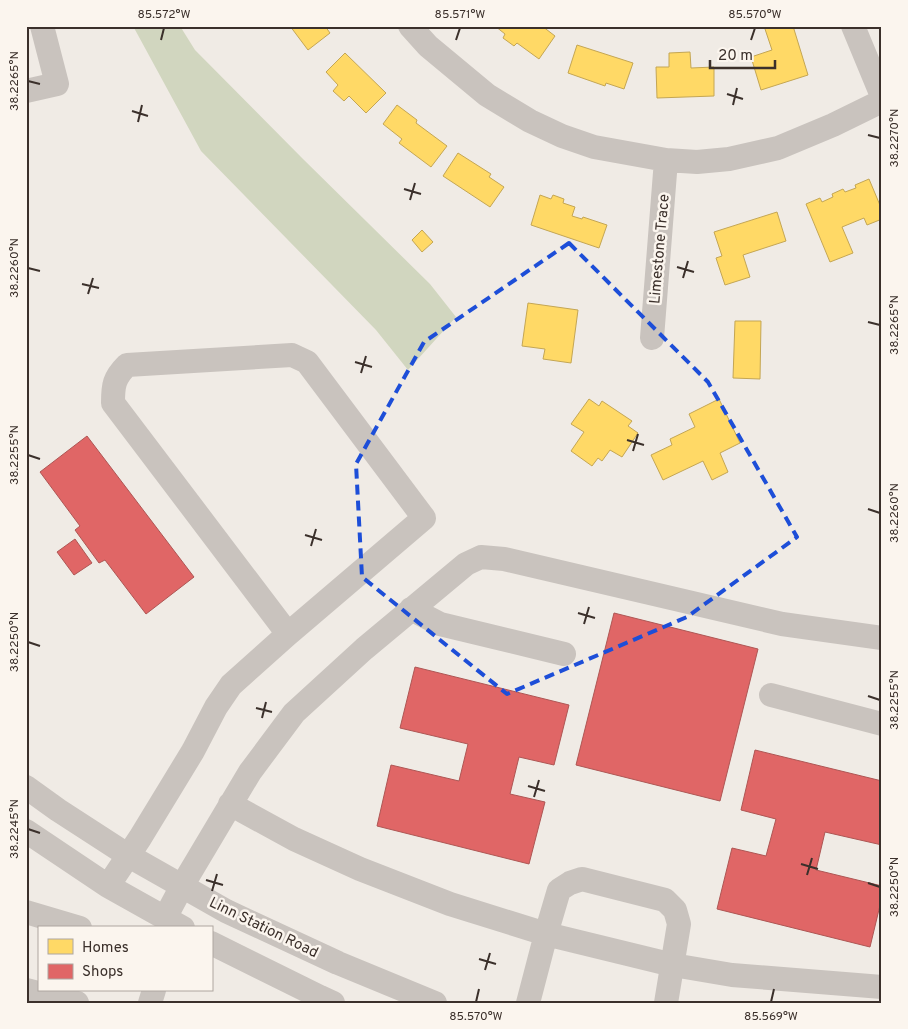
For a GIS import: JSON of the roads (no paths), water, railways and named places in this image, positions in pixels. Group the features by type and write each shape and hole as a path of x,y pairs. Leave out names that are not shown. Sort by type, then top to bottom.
{"street":[{"path":"26,92 57,84 42,26"},
{"path":"410,26 428,46 487,95 530,122 594,148 666,160 696,162 729,159 778,148 834,125 882,101"},
{"path":"854,26 882,96"},
{"name":"Limestone Trace","path":"652,338 666,160"},
{"path":"108,886 129,856 193,751 216,707 231,685 424,518 308,362 292,355 127,366 119,374 113,387 113,403 288,634"},
{"path":"26,831 108,886 177,925 182,886 250,772 294,712 364,649 466,564 481,557 513,562 782,624 882,638"},
{"path":"412,609 440,624 564,654"},
{"path":"771,695 882,724"},
{"name":"Linn Station Road","path":"26,787 129,856 234,915 338,963 396,995 435,1003"},
{"path":"230,804 294,839 360,869 450,904 546,934 673,965 732,975 882,987"},
{"path":"528,1003 559,890 570,883 582,879 665,900 675,910 679,924 666,1003"},
{"path":"26,912 73,926"},
{"path":"212,943 333,1003"},
{"path":"26,990 77,1003"}]}
